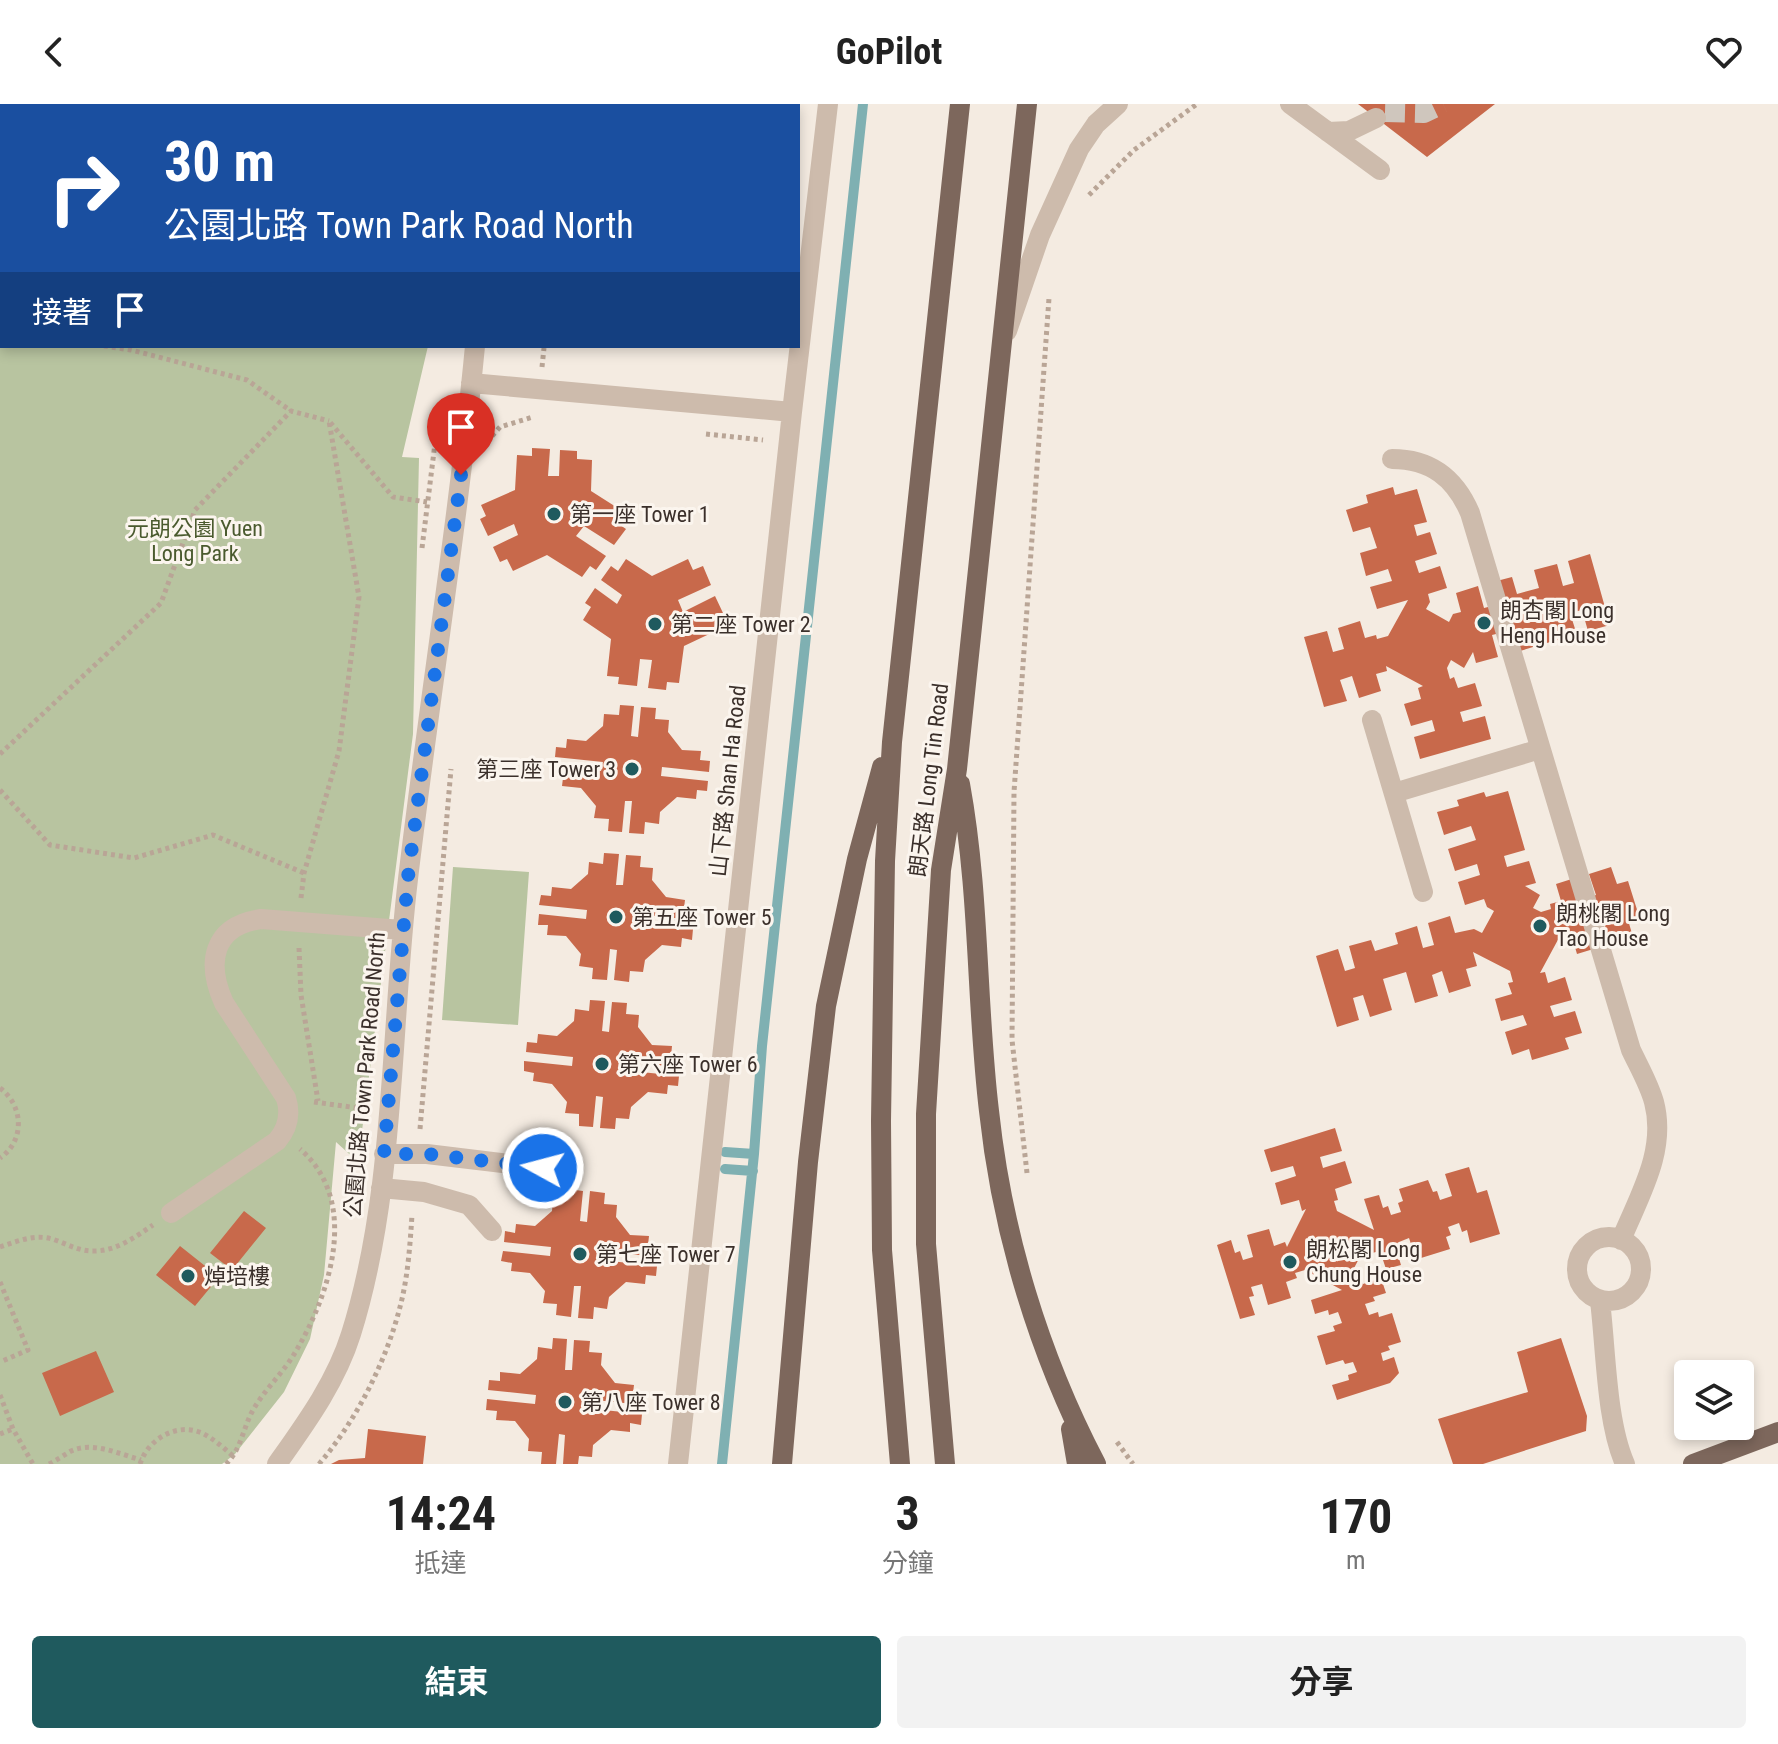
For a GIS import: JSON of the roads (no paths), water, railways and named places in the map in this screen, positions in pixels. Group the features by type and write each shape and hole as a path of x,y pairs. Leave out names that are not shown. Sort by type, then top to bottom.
{"main road":[{"name":"朗天路 Long Tin Road","path":"900,1464 882,1222 885,861 892,742 960,104"},
{"name":"朗天路 Long Tin Road","path":"945,1464 926,1244 926,1114 941,870 957,769 1027,104"},
{"path":"782,1464 808,1162 826,1006 857,859 883,763 892,742"},
{"path":"957,769 974,869 988,1110 999,1180 1030,1303 1062,1394 1096,1464"},
{"path":"1062,1394 1077,1464"},
{"path":"1693,1464 1778,1432"}],"street":[{"name":"山下路 Shan Ha Road","path":"800,344 828,104"},
{"path":"1001,348 1040,235 1079,149 1096,124 1118,104"},
{"path":"1290,104 1380,170"},
{"path":"1328,132 1349,131 1376,118"},
{"name":"公園北路 Town Park Road North","path":"277,1464 320,1404 351,1335 374,1238 381,1188 402,930 475,348"},
{"name":"山下路 Shan Ha Road","path":"678,1464 799,348"},
{"path":"471,383 792,412"},
{"path":"1392,459 1425,463 1453,482 1463,497 1631,1050 1654,1100 1658,1139 1654,1160 1621,1240"},
{"path":"1372,720 1423,892"},
{"path":"1394,793 1540,749"},
{"path":"171,1213 277,1141 283,1134 290,1109 286,1098 224,1003 213,969 217,949 228,933 243,922 261,919 402,930"},
{"path":"384,1154 418,1154 543,1168"},
{"path":"381,1188 414,1191 469,1205 492,1231"},
{"path":"1604,1237 1621,1240 1629,1243 1637,1253 1641,1278 1626,1298 1613,1302 1600,1301 1580,1286 1576,1274 1577,1261 1592,1241 1604,1237"},
{"path":"1600,1301 1619,1451 1625,1464"}],"waterway":[{"path":"722,1464 762,1046 863,104"},
{"path":"725,1152 754,1154"},
{"path":"725,1169 753,1171"}],"tunnel":[{"path":"1385,112 1424,113 1443,104"}],"place":[{"name":"第一座 Tower 1","path":"554,514"},
{"name":"朗杏閣 Long Heng House","path":"1484,623"},
{"name":"第二座 Tower 2","path":"655,624"},
{"name":"第三座 Tower 3","path":"632,769"},
{"name":"第五座 Tower 5","path":"616,917"},
{"name":"朗桃閣 Long Tao House","path":"1540,926"},
{"name":"第六座 Tower 6","path":"602,1064"},
{"name":"第七座 Tower 7","path":"580,1254"},
{"name":"朗松閣 Long Chung House","path":"1290,1262"},
{"name":"焯培樓","path":"188,1276"},
{"name":"第八座 Tower 8","path":"565,1402"}],"park label":[{"name":"元朗公園 Yuen Long Park","path":"195,540"}]}
